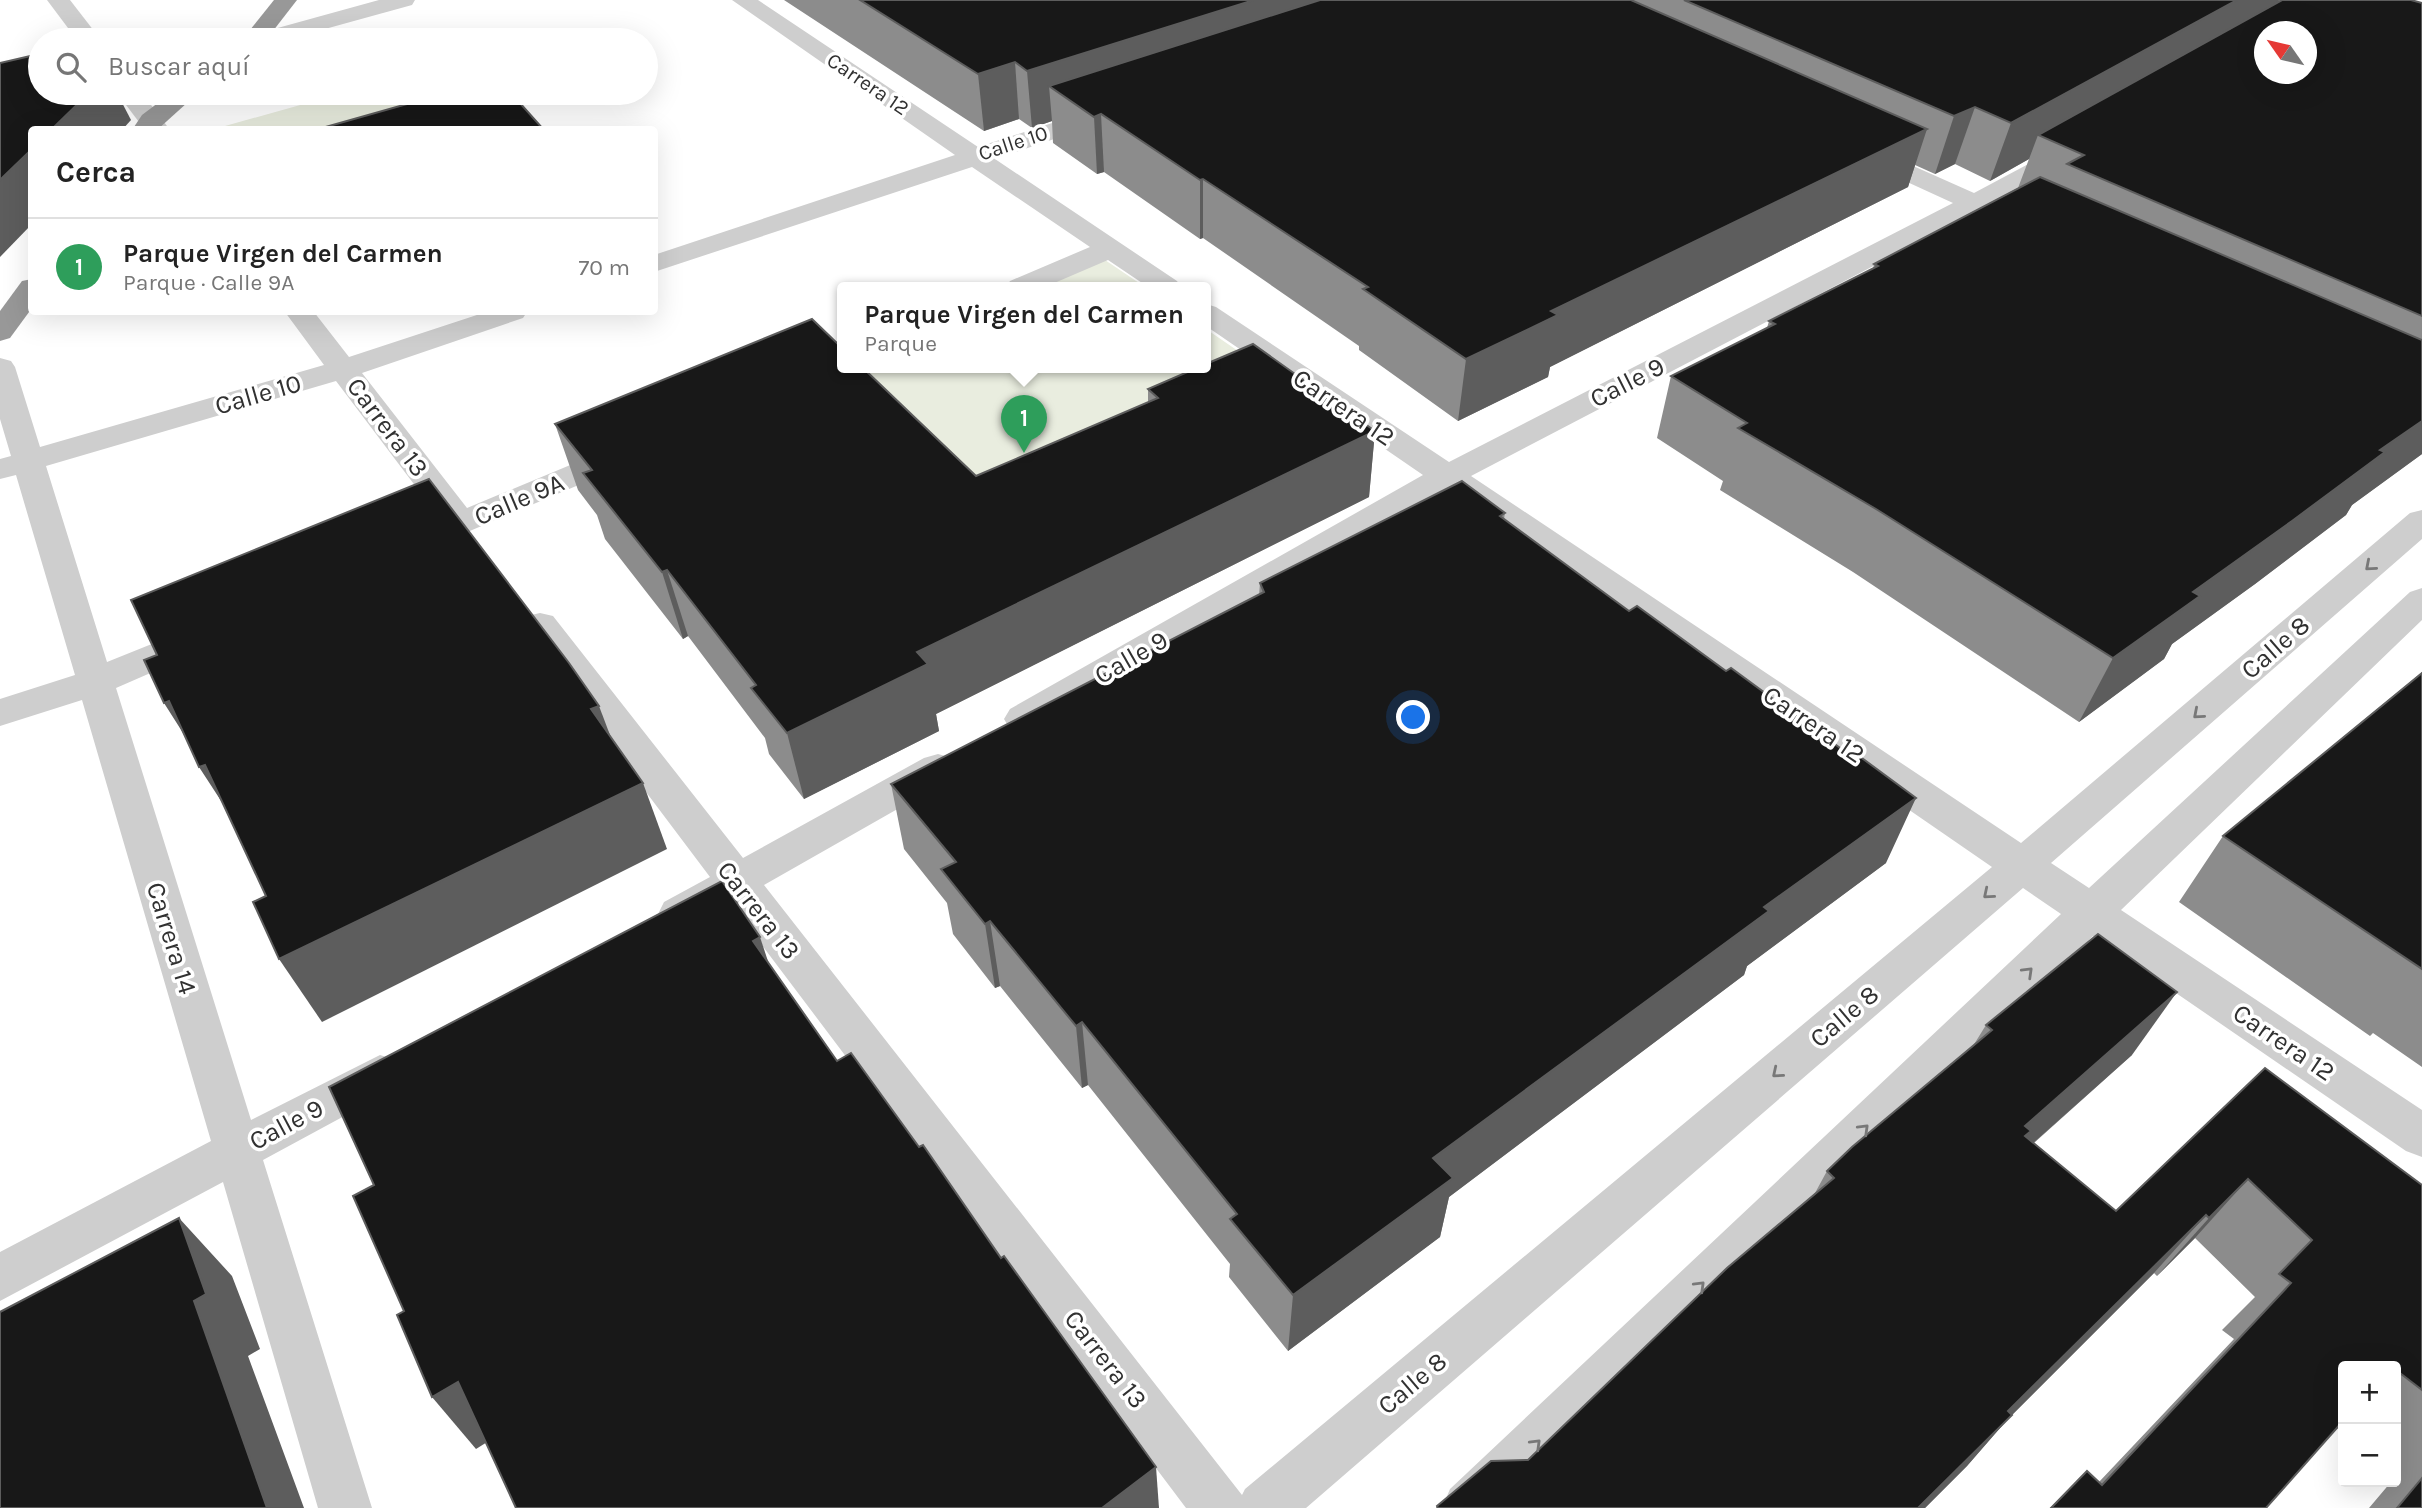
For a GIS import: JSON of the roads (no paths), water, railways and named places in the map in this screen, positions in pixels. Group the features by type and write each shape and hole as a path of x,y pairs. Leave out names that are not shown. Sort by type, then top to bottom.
{"highway":[{"path":"264,28 286,0"},
{"path":"151,126 173,105"},
{"path":"0,332 28,294"}],"street":[{"path":"58,0 80,28"},
{"path":"303,28 404,0"},
{"name":"Carrera 12","path":"743,0 1160,282"},
{"path":"137,105 151,126"},
{"name":"Calle 10","path":"658,263 1120,108"},
{"name":"Calle 9","path":"653,928 738,882 1446,476 1975,204 2096,135"},
{"path":"1838,141 2012,221"},
{"path":"1032,282 1110,248"},
{"name":"Carrera 13","path":"301,315 486,556"},
{"name":"Calle 10","path":"14,465 343,369 504,315"},
{"name":"Carrera 12","path":"1211,316 2422,1136"},
{"name":"Carrera 14","path":"0,367 14,465 95,682 345,1508"},
{"name":"Calle 9A","path":"411,545 652,443"},
{"name":"Calle 8","path":"1264,1508 2022,865 2422,521"},
{"name":"Carrera 13","path":"520,599 1220,1508"},
{"path":"1469,1508 2091,912 2422,600"},
{"path":"0,713 95,682 234,622"},
{"name":"Calle 9","path":"0,1278 408,1059"}],"place":[{"name":"Parque Virgen del Carmen","path":"1024,453"}]}
